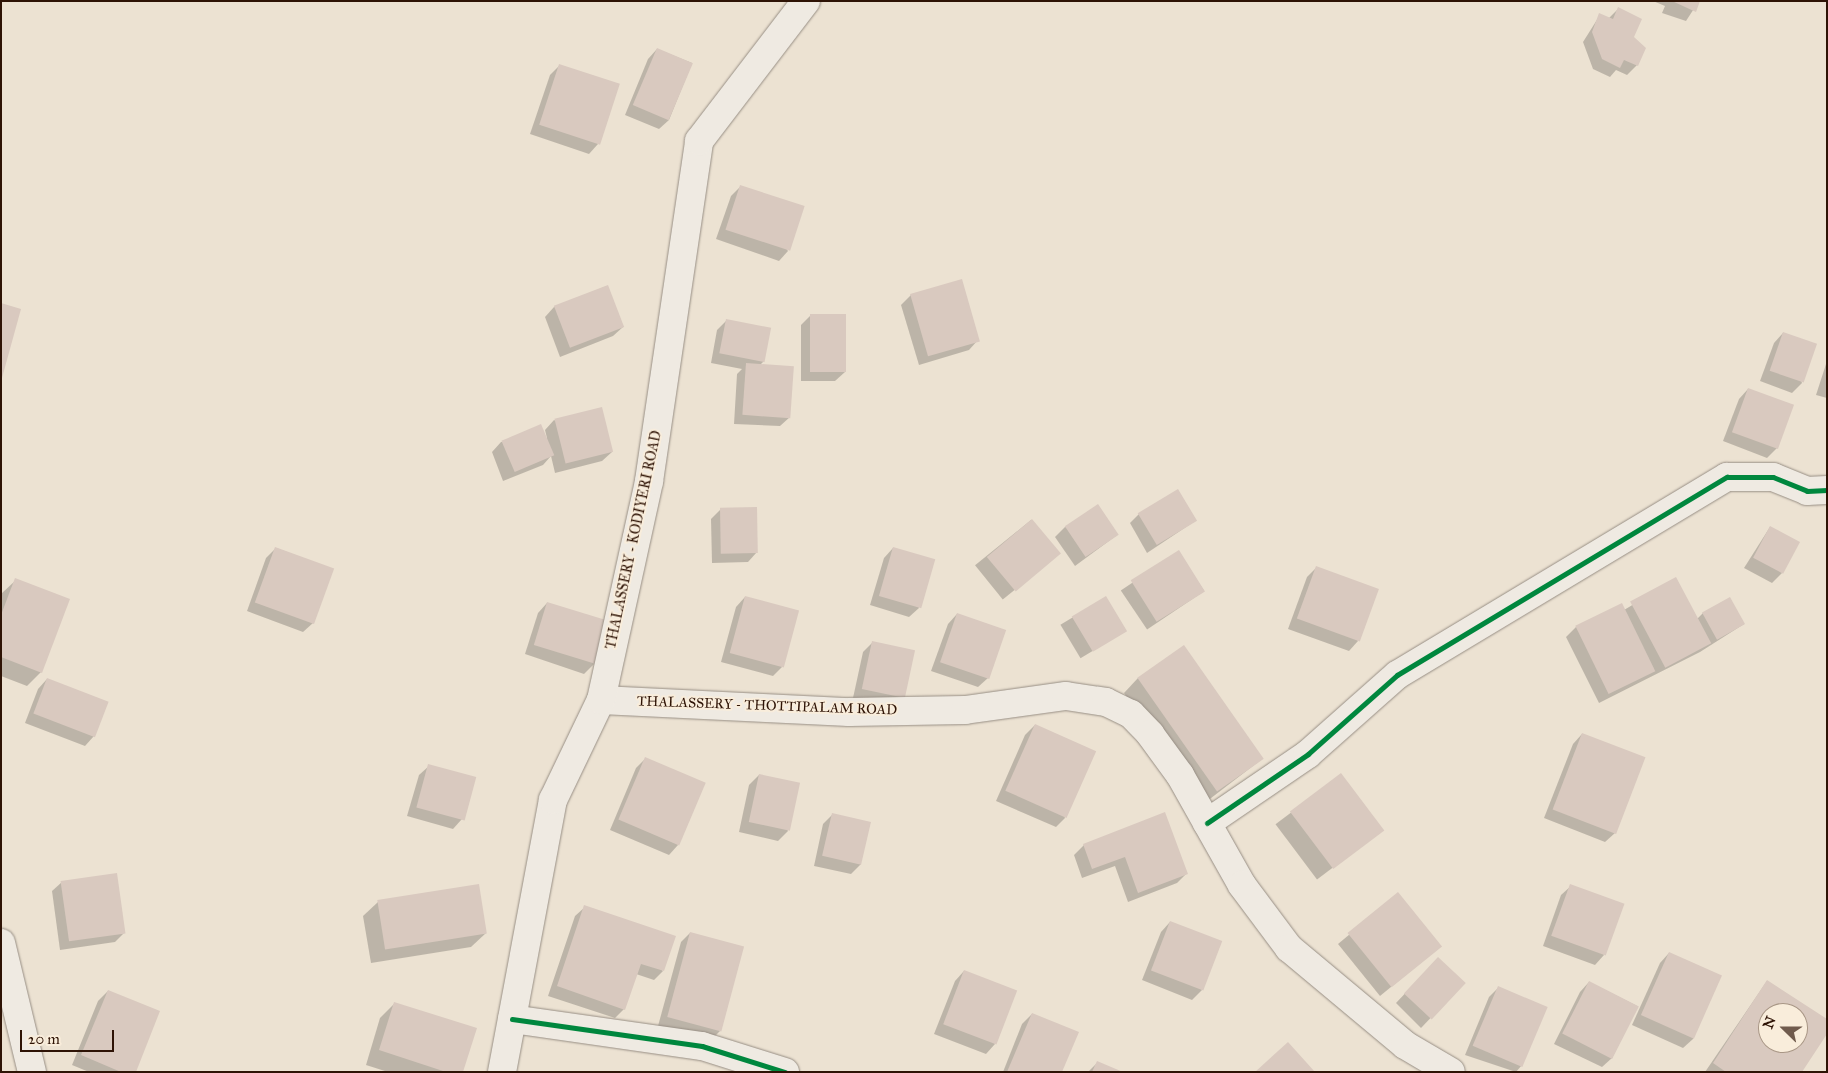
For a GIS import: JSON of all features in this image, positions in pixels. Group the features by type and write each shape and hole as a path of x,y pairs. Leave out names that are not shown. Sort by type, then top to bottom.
{"main road":[{"name":"THALASSERY - KODIYERI ROAD","path":"502,1072 553,800 601,700 649,481 699,141 806,1"},
{"path":"1207,824 1308,754 1397,675 1727,478 1773,478 1807,491 1827,490"},
{"name":"THALASSERY - THOTTIPALAM ROAD","path":"601,700 849,712 965,710 1066,696 1106,702 1131,714 1150,734 1207,824 1242,885 1289,948 1405,1045 1451,1072"},
{"path":"1,943 32,1072"},
{"path":"512,1019 702,1046 785,1072"}],"building":[{"path":"1672,1 1700,1 1696,12"},
{"path":"1618,7 1642,19 1634,37 1646,48 1638,66 1624,60 1620,68 1602,59 1592,32 1599,13 1613,19"},
{"path":"657,48 693,63 669,120 633,105"},
{"path":"559,64 620,84 600,145 539,125"},
{"path":"740,185 805,206 790,251 725,230"},
{"path":"962,279 980,341 928,356 910,294"},
{"path":"608,285 624,327 570,348 554,306"},
{"path":"1,303 21,309 2,378 1,378"},
{"path":"810,314 846,314 846,372 810,372"},
{"path":"726,319 771,328 764,362 719,353"},
{"path":"1783,332 1817,344 1804,382 1770,371"},
{"path":"746,363 794,366 790,418 742,415"},
{"path":"1748,388 1794,405 1778,449 1732,432"},
{"path":"602,407 613,452 566,463 554,419"},
{"path":"541,424 554,455 515,472 501,441"},
{"path":"1178,489 1197,521 1157,545 1138,513"},
{"path":"1098,504 1119,535 1086,557 1065,526"},
{"path":"757,507 758,553 721,554 720,508"},
{"path":"1032,519 1061,553 1016,591 987,557"},
{"path":"1770,526 1800,542 1783,574 1753,558"},
{"path":"275,547 334,569 314,624 255,602"},
{"path":"893,547 935,559 921,608 879,596"},
{"path":"1179,550 1205,592 1157,622 1131,580"},
{"path":"1316,566 1379,589 1360,642 1297,619"},
{"path":"1676,577 1711,643 1665,668 1630,601"},
{"path":"15,578 70,599 42,673 1,657 1,615"},
{"path":"745,596 799,610 784,667 730,653"},
{"path":"1106,596 1127,631 1093,652 1072,617"},
{"path":"1730,597 1745,624 1717,640 1702,613"},
{"path":"547,602 608,621 595,664 534,645"},
{"path":"1622,603 1655,671 1609,694 1575,626"},
{"path":"957,613 1006,630 989,679 940,662"},
{"path":"872,641 915,650 905,698 862,689"},
{"path":"1184,645 1264,759 1217,792 1137,678"},
{"path":"47,678 109,702 95,737 33,713"},
{"path":"1035,724 1096,751 1067,818 1005,791"},
{"path":"1582,733 1645,757 1616,834 1553,810"},
{"path":"645,757 706,783 679,845 618,820"},
{"path":"428,764 476,777 465,820 416,807"},
{"path":"1341,773 1384,831 1333,869 1290,812"},
{"path":"759,774 800,783 790,831 749,822"},
{"path":"1165,812 1188,874 1138,893 1125,857 1092,869 1083,844"},
{"path":"832,813 871,822 861,865 822,856"},
{"path":"117,873 125,933 69,941 61,881"},
{"path":"479,884 487,933 385,949 377,900"},
{"path":"1570,884 1625,904 1606,956 1551,936"},
{"path":"1398,892 1442,946 1392,987 1347,933"},
{"path":"584,905 676,936 664,971 641,964 625,1010 557,986"},
{"path":"1170,921 1222,941 1203,991 1151,970"},
{"path":"690,932 744,946 721,1031 667,1017"},
{"path":"1669,952 1722,976 1694,1039 1641,1015"},
{"path":"1438,957 1466,983 1432,1019 1404,994"},
{"path":"964,970 1017,990 996,1045 943,1024"},
{"path":"1767,980 1802,1003 1758,1003 1758,1053 1808,1053 1808,1007 1827,1019 1827,1034 1802,1072 1726,1072 1713,1063"},
{"path":"1589,981 1639,1006 1612,1059 1562,1034"},
{"path":"1498,986 1548,1007 1522,1067 1473,1046"},
{"path":"108,990 160,1011 136,1072 121,1072 81,1055"},
{"path":"394,1002 477,1028 463,1072 446,1072 379,1050"},
{"path":"1032,1013 1079,1032 1062,1072 1007,1072"},
{"path":"1288,1042 1315,1072 1255,1072"},
{"path":"1097,1061 1123,1072 1092,1072"}],"cycle path":[{"path":"1207,823 1308,754 1397,675 1727,477 1773,477 1807,491 1827,490"},
{"path":"512,1019 702,1046 785,1072"}]}
